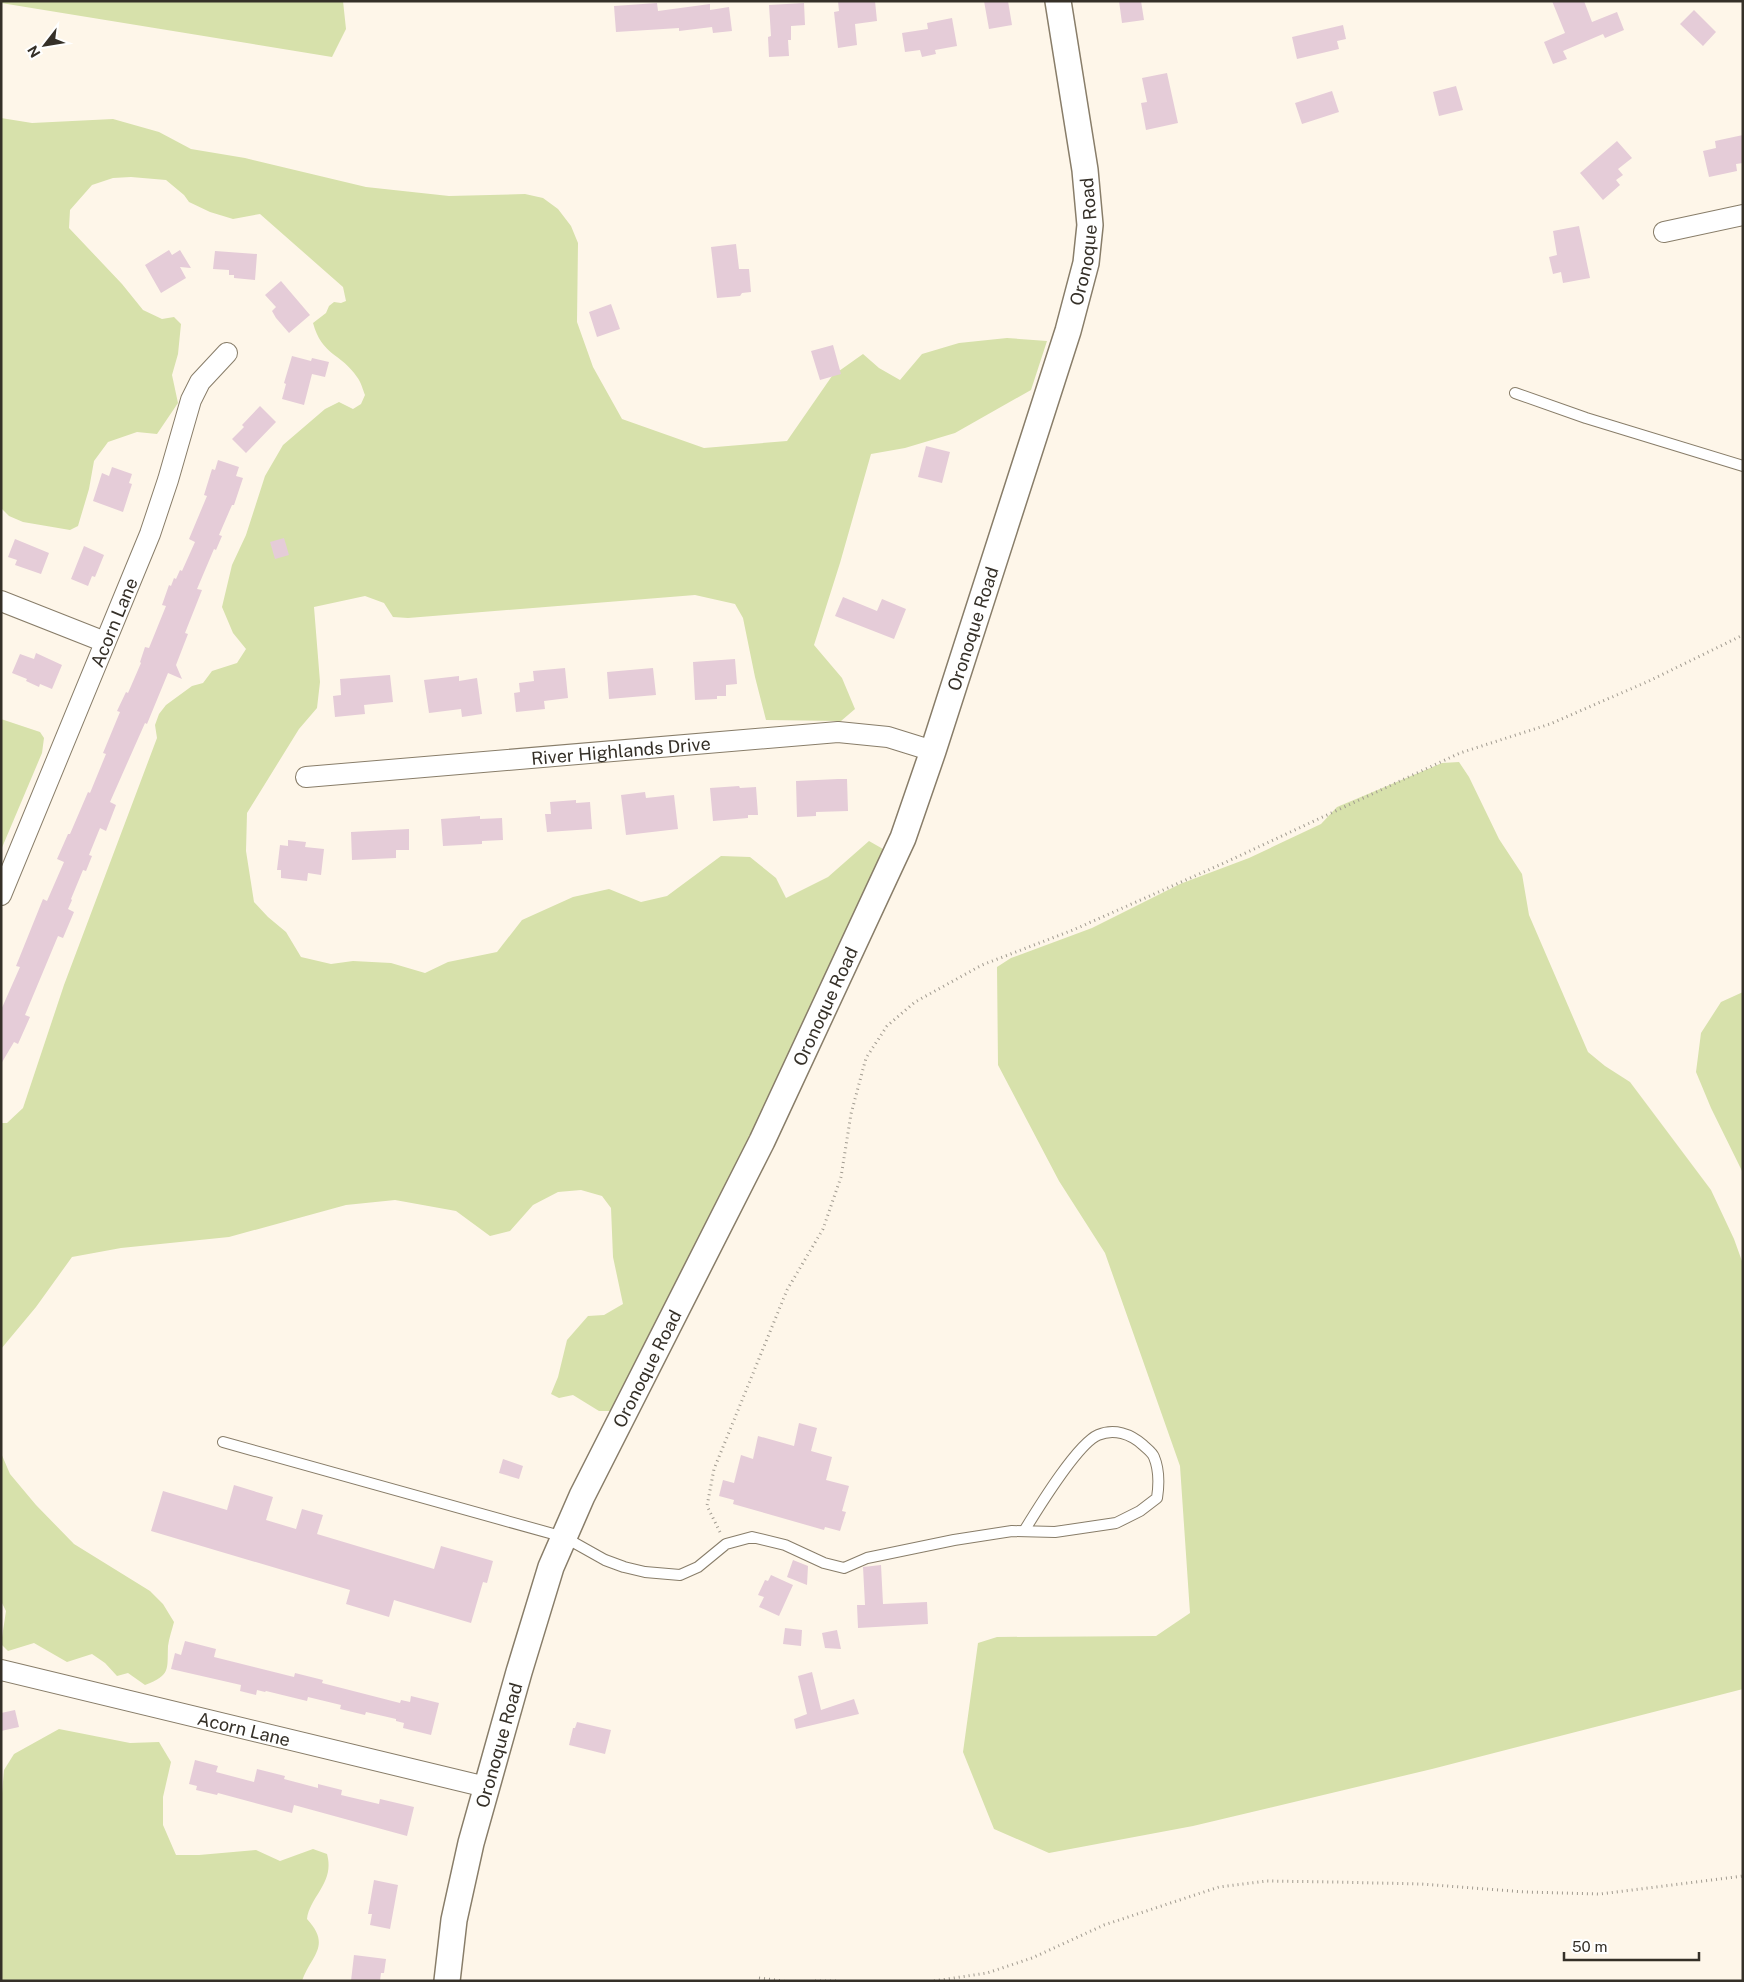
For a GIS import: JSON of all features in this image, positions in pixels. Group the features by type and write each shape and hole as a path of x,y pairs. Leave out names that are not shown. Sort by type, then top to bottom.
{"street":[{"name":"Oronoque Road","path":"447,1981 450,1944 457,1904 486,1787 543,1592 582,1496 728,1210 902,838 933,750 1068,331 1086,263 1090,225 1077,114 1058,1"},
{"path":"1664,232 1743,215"},
{"name":"Acorn Lane","path":"1,895 153,525 191,400 200,382 227,353"},
{"path":"1,601 105,642"},
{"name":"River Highlands Drive","path":"306,777 838,732 888,737 933,750"},
{"name":"Acorn Lane","path":"1,1670 486,1787"}],"lane":[{"path":"1516,393 1586,418 1743,466"},
{"path":"222,1442 564,1537 605,1560 624,1567 645,1572 680,1575 698,1567 726,1544 752,1537 785,1545 824,1563 844,1568 875,1556 954,1540 1012,1531 1055,1532 1116,1523 1140,1511 1157,1498 1159,1486 1153,1455 1140,1442 1124,1432 1097,1435 1083,1447 1072,1461 1046,1496 1024,1531"}],"path":[{"path":"726,1544 707,1506 714,1469 787,1290 823,1229 841,1177 851,1114 866,1058 887,1026 915,1002 982,965 1074,930 1460,753 1559,720 1649,681 1743,635"},
{"path":"934,1981 987,1973 1032,1958 1104,1925 1219,1887 1238,1884 1267,1881 1421,1884 1525,1892 1600,1894 1743,1876"},
{"path":"759,1978 784,1981"},
{"path":"814,1981 839,1981"}],"green space":[{"path":"1,1 343,1 346,29 332,57 1,3"},
{"path":"1,118 32,123 113,119 159,132 191,149 245,158 366,187 449,196 525,194 543,198 558,209 571,226 578,243 577,322 593,367 622,419 704,448 787,441 832,376 863,354 879,368 900,380 922,354 959,343 1007,338 1047,341 1031,390 955,433 905,448 871,454 814,645 842,678 855,709 841,721 766,720 743,618 735,604 695,595 408,618 393,617 384,603 365,596 314,607 320,682 317,708 299,729 247,813 246,851 254,902 286,932 301,957 331,964 353,961 391,963 425,973 448,962 497,952 522,920 573,897 609,889 641,902 667,896 721,856 750,857 776,878 786,898 828,877 869,841 883,849 807,1023 615,1411 599,1411 573,1395 559,1398 551,1394 558,1377 567,1340 588,1316 604,1315 623,1304 613,1257 611,1208 602,1196 581,1190 558,1192 533,1205 510,1231 490,1236 456,1211 395,1200 346,1205 229,1237 121,1248 72,1257 36,1307 1,1349 1,1123 7,1123 23,1108 64,985 157,738 155,725 159,714 166,705 192,686 203,683 212,671 237,663 246,649 233,633 222,607 232,565 246,535 265,476 283,445 325,409 339,402 353,409 361,404 365,395 360,381 351,369 321,342 313,323 326,313 329,306 334,302 341,303 346,301 343,287 260,214 233,219 210,212 189,202 184,195 166,180 131,177 113,178 92,185 70,210 69,228 122,284 143,310 162,319 174,317 181,324 178,354 172,375 178,403 157,434 137,432 108,442 94,461 89,489 78,526 70,530 23,522 9,516 1,508"},
{"path":"1,719 40,732 44,738 42,753 1,850"},
{"path":"1459,762 1469,777 1499,839 1522,874 1529,915 1588,1052 1605,1066 1630,1082 1711,1190 1734,1239 1743,1264 1743,1689 1432,1769 1193,1826 1049,1853 994,1829 963,1752 978,1643 997,1637 1156,1636 1190,1613 1180,1466 1105,1253 1059,1181 998,1065 997,967 1011,958 1092,928 1180,884 1249,858 1321,824 1337,807 1442,763"},
{"path":"1743,992 1743,1173 1711,1108 1696,1072 1701,1033 1721,1002"},
{"path":"1,1453 10,1474 36,1505 74,1544 150,1591 163,1604 174,1622 168,1643 166,1671 159,1678 145,1685 128,1673 117,1676 105,1663 92,1654 67,1662 34,1643 8,1651 1,1644 6,1611 1,1601"},
{"path":"59,1729 130,1743 159,1742 171,1762 163,1797 163,1825 176,1855 256,1850 280,1861 313,1849 327,1854 328,1873 309,1911 307,1919 318,1936 319,1944 302,1981 1,1981 1,1805 4,1770 14,1754"}],"building":[{"path":"838,1 875,1 877,21 855,24 857,45 838,48 834,12 839,11"},
{"path":"984,1 1008,1 1012,25 989,29"},
{"path":"1119,1 1141,1 1144,20 1122,23"},
{"path":"1552,1 1584,1 1592,22 1617,12 1624,30 1605,38 1603,34 1563,51 1567,59 1553,64 1544,42 1565,33"},
{"path":"657,3 658,11 710,4 710,10 729,7 732,31 713,33 712,27 679,31 679,28 616,32 614,6"},
{"path":"804,3 805,25 791,26 791,40 788,40 789,56 769,57 768,37 771,36 769,5"},
{"path":"1694,10 1716,32 1703,46 1680,24"},
{"path":"952,18 957,46 935,50 936,54 922,57 920,50 905,52 902,33 928,29 927,23"},
{"path":"1343,25 1346,39 1337,41 1339,49 1297,59 1292,37"},
{"path":"1167,73 1178,123 1146,130 1141,103 1147,102 1142,78"},
{"path":"1456,86 1463,110 1439,116 1433,92"},
{"path":"1332,91 1339,112 1302,124 1295,103"},
{"path":"1743,135 1743,163 1736,164 1737,171 1709,177 1703,151 1716,148 1715,141"},
{"path":"1617,141 1632,158 1618,169 1623,175 1616,180 1620,185 1603,200 1580,173"},
{"path":"1579,226 1590,278 1563,283 1561,272 1553,274 1549,257 1557,255 1553,231"},
{"path":"736,244 739,269 749,269 751,292 742,293 740,296 717,298 711,247"},
{"path":"169,250 172,255 180,250 191,268 180,267 186,278 161,293 145,265"},
{"path":"215,251 257,254 255,280 234,278 234,275 229,275 229,270 213,269"},
{"path":"281,281 310,315 289,333 276,318 272,311 276,307 265,295"},
{"path":"611,304 620,329 597,337 589,312"},
{"path":"833,345 841,374 820,380 811,351"},
{"path":"292,356 311,361 312,358 329,362 325,377 312,374 304,405 282,399 286,384 284,383"},
{"path":"260,406 276,422 246,453 232,439"},
{"path":"926,446 950,452 942,483 918,477"},
{"path":"218,460 239,467 236,476 243,478 234,505 232,505 219,535 222,536 216,550 214,549 197,589 202,590 185,633 188,634 176,665 182,679 168,673 147,724 145,723 110,802 116,805 106,831 100,828 89,855 92,856 86,871 83,870 71,899 68,909 74,912 63,938 58,936 25,1015 30,1017 18,1044 14,1042 1,1064 1,1010 20,967 16,966 43,899 47,901 64,862 57,859 88,792 90,793 106,754 103,753 120,712 117,711 126,692 128,693 141,663 145,647 149,648 166,606 162,605 169,585 171,586 180,570 182,571 195,542 189,539 207,496 204,495 212,469 215,470"},
{"path":"112,467 132,474 129,483 132,484 123,512 93,501 102,473 109,476"},
{"path":"284,538 289,555 275,559 270,542"},
{"path":"15,539 49,553 41,574 15,565 17,560 8,557"},
{"path":"84,546 104,555 95,577 92,576 88,586 71,579"},
{"path":"843,597 877,611 882,599 906,609 894,639 835,616"},
{"path":"36,653 62,665 52,689 40,684 39,687 26,681 27,679 12,673 20,654 34,659"},
{"path":"735,659 737,684 726,685 726,696 717,696 717,699 695,700 693,662"},
{"path":"565,668 568,698 544,701 545,709 516,712 514,693 520,692 519,683 534,681 533,671"},
{"path":"653,668 656,695 609,699 607,672"},
{"path":"390,675 393,702 364,705 365,714 335,717 333,696 341,695 340,679"},
{"path":"459,676 459,681 477,678 482,714 462,717 461,709 429,713 424,680"},
{"path":"847,779 848,811 816,812 816,816 797,817 796,781"},
{"path":"739,786 740,788 756,787 758,815 748,815 748,818 713,821 710,788"},
{"path":"645,792 646,798 674,795 678,829 626,835 621,795"},
{"path":"576,800 576,803 590,802 592,829 547,832 545,814 551,814 550,802"},
{"path":"480,816 480,819 502,818 503,840 482,841 482,844 443,846 441,819"},
{"path":"409,829 409,850 396,850 396,858 352,860 351,832"},
{"path":"288,840 306,842 305,847 324,849 321,875 308,873 307,881 281,878 281,870 277,870 280,845 288,846"},
{"path":"799,1423 817,1428 811,1451 832,1457 826,1480 849,1486 842,1511 846,1512 840,1531 825,1527 824,1530 733,1504 734,1500 719,1496 723,1480 734,1483 741,1455 753,1459 758,1436 794,1446"},
{"path":"503,1459 523,1466 519,1479 499,1473"},
{"path":"234,1485 273,1497 266,1520 296,1529 302,1509 323,1515 317,1534 434,1569 441,1546 493,1561 487,1583 483,1582 471,1623 394,1600 389,1617 346,1604 350,1590 151,1531 163,1491 227,1510"},
{"path":"793,1560 808,1566 807,1585 787,1577"},
{"path":"881,1565 883,1604 927,1602 928,1624 858,1628 857,1605 865,1605 863,1567"},
{"path":"771,1575 793,1585 779,1616 759,1607 764,1597 758,1595 765,1580 768,1581"},
{"path":"785,1628 802,1630 801,1646 783,1644"},
{"path":"837,1630 841,1649 825,1648 822,1633"},
{"path":"185,1641 216,1649 214,1657 294,1677 295,1673 323,1680 322,1683 400,1703 401,1700 410,1702 411,1696 439,1703 431,1735 403,1728 404,1723 396,1721 396,1719 366,1712 365,1715 340,1709 341,1705 308,1697 307,1701 266,1691 257,1690 256,1695 240,1691 241,1685 171,1669 175,1653 181,1655"},
{"path":"812,1672 821,1710 854,1699 859,1714 796,1729 794,1719 807,1714 798,1676"},
{"path":"15,1710 19,1727 1,1731 1,1713"},
{"path":"577,1722 611,1730 605,1754 569,1745 573,1728 575,1728"},
{"path":"195,1760 218,1766 216,1772 254,1782 257,1769 285,1776 284,1779 318,1788 318,1784 342,1790 341,1795 379,1804 380,1799 414,1807 407,1836 294,1805 292,1813 218,1793 217,1795 196,1790 197,1786 189,1784"},
{"path":"374,1880 398,1885 390,1929 370,1925 372,1914 368,1914"},
{"path":"354,1955 386,1959 384,1973 381,1973 380,1981 351,1981"}]}
